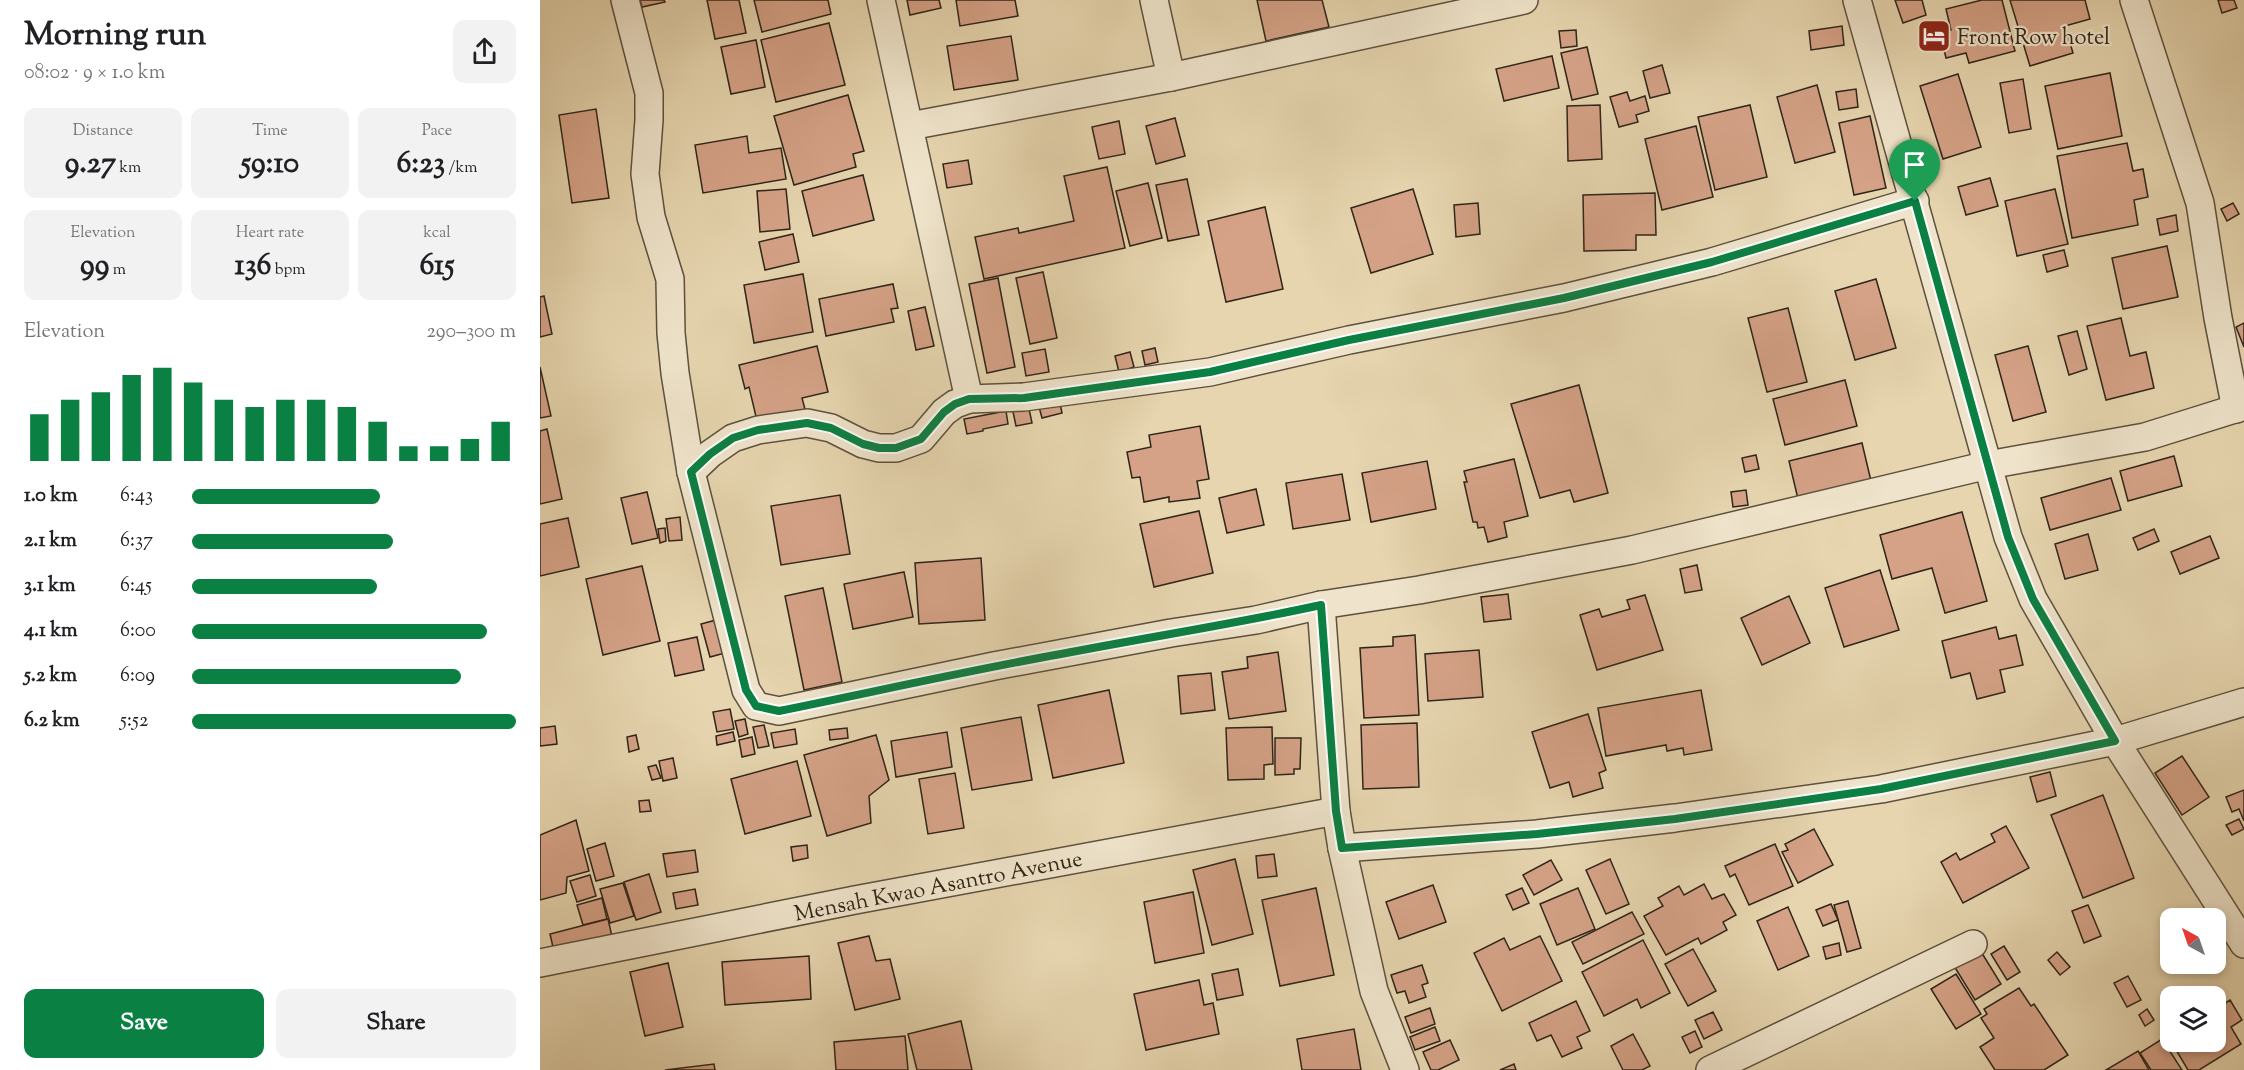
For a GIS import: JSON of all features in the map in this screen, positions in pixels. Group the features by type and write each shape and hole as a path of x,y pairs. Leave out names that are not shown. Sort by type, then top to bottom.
{"street":[{"path":"625,0 649,93 650,120 645,174 651,217 670,279 671,333 675,373 691,472 746,690 756,706 779,711 994,666 1632,550 1988,465 2145,437 2240,407 2218,318 2200,203 2134,0"},
{"path":"881,0 969,399"},
{"path":"1154,0 1171,78"},
{"path":"910,126 1171,78 1524,0"},
{"path":"1857,0 2008,537 2033,599 2115,741 2244,944"},
{"path":"691,472 710,454 733,438 758,430 807,423 831,428 863,444 879,448 896,448 921,439 944,412 955,404 969,399 1024,398 1210,372 1349,340 1564,298 1712,262 1915,201"},
{"path":"1321,605 1336,811 1342,848 1374,992 1405,1070"},
{"path":"1342,848 1537,834 1675,819 1881,789 2115,741 2244,702"},
{"name":"Mensah Kwao Asantro Avenue","path":"540,963 844,902 1336,811"},
{"path":"1710,1070 1972,944"}],"building":[{"path":"640,0 664,0 665,2 642,7"},
{"path":"707,0 739,0 746,33 715,39"},
{"path":"754,0 828,0 831,14 762,32"},
{"path":"907,0 939,0 941,8 910,15"},
{"path":"956,0 1015,0 1018,16 960,26"},
{"path":"1257,0 1322,0 1329,27 1266,41"},
{"path":"1895,0 1922,0 1926,15 1903,23"},
{"path":"1982,0 2002,0 2015,51 1969,63 1966,53 1946,58 1940,33 1951,30 1946,9"},
{"path":"2010,0 2085,0 2090,19 2065,26 2073,53 2030,66"},
{"path":"2218,0 2234,0 2237,8 2222,13"},
{"path":"829,23 845,85 776,102 761,40"},
{"path":"1842,26 1844,45 1811,50 1809,31"},
{"path":"1576,30 1577,46 1561,48 1559,31"},
{"path":"1011,36 1018,80 954,90 947,46"},
{"path":"756,40 765,87 731,94 721,47"},
{"path":"1587,47 1598,94 1572,100 1561,53"},
{"path":"1552,56 1559,88 1504,101 1496,69"},
{"path":"1662,65 1670,93 1650,98 1643,71"},
{"path":"2110,73 2122,136 2058,149 2045,86"},
{"path":"1958,74 1981,147 1943,159 1920,86"},
{"path":"2023,79 2031,129 2009,133 2000,83"},
{"path":"1817,85 1835,152 1795,163 1777,97"},
{"path":"1856,89 1858,107 1839,110 1836,92"},
{"path":"1627,92 1630,101 1645,96 1649,111 1636,115 1638,122 1619,127 1610,97"},
{"path":"848,95 864,151 853,154 856,167 794,185 774,116"},
{"path":"1600,105 1602,159 1568,161 1567,106"},
{"path":"1750,105 1767,177 1715,190 1698,117"},
{"path":"596,109 609,198 572,203 559,115"},
{"path":"1870,116 1886,188 1854,195 1839,123"},
{"path":"1175,118 1185,156 1156,164 1146,126"},
{"path":"1119,121 1125,154 1099,159 1092,127"},
{"path":"1696,126 1713,197 1662,210 1645,139"},
{"path":"747,136 749,153 781,148 786,179 703,193 695,145"},
{"path":"2127,143 2133,171 2143,169 2148,197 2134,200 2138,225 2072,238 2057,156"},
{"path":"968,160 972,184 947,188 943,164"},
{"path":"1107,167 1125,248 984,279 975,237 1018,228 1019,233 1074,221 1064,176"},
{"path":"863,175 874,220 813,236 802,191"},
{"path":"1990,178 1998,206 1966,215 1958,187"},
{"path":"1187,179 1199,235 1168,241 1156,185"},
{"path":"1148,183 1162,238 1130,246 1116,191"},
{"path":"786,189 790,229 760,232 757,191"},
{"path":"1413,189 1433,254 1371,273 1351,208"},
{"path":"2055,189 2068,244 2017,256 2005,201"},
{"path":"1655,193 1656,235 1636,235 1636,250 1584,251 1583,195"},
{"path":"1478,203 1480,234 1456,237 1454,205"},
{"path":"2233,203 2239,214 2227,221 2221,209"},
{"path":"1265,207 1283,289 1226,302 1208,221"},
{"path":"2176,215 2178,231 2160,235 2157,219"},
{"path":"793,234 799,262 765,270 759,242"},
{"path":"2167,246 2178,297 2123,309 2112,258"},
{"path":"2064,250 2068,266 2047,272 2043,255"},
{"path":"1043,272 1057,338 1030,344 1016,278"},
{"path":"803,274 813,332 754,343 744,285"},
{"path":"998,278 1015,367 987,373 969,284"},
{"path":"1876,279 1896,348 1855,360 1835,291"},
{"path":"893,284 898,308 891,309 894,322 826,336 819,299"},
{"path":"544,296 552,334 540,337 540,297"},
{"path":"925,307 934,346 916,350 908,311"},
{"path":"1788,308 1807,382 1767,392 1748,318"},
{"path":"2121,318 2130,356 2146,352 2154,388 2106,400 2087,326"},
{"path":"2244,323 2244,347 2236,327"},
{"path":"2077,331 2087,369 2069,375 2058,336"},
{"path":"817,346 828,392 802,398 806,413 758,425 749,387 745,389 739,365"},
{"path":"2028,346 2046,412 2013,421 1995,355"},
{"path":"1155,348 1158,362 1145,365 1142,351"},
{"path":"1045,349 1049,372 1026,376 1022,353"},
{"path":"1130,352 1134,367 1119,372 1115,356"},
{"path":"540,367 551,416 540,418"},
{"path":"1845,380 1857,426 1785,445 1773,399"},
{"path":"1579,385 1608,493 1574,502 1570,490 1540,498 1511,404"},
{"path":"1059,398 1062,413 1042,418 1038,403"},
{"path":"1028,404 1032,423 1016,426 1012,407"},
{"path":"1006,411 1008,424 967,434 964,419"},
{"path":"1200,426 1209,479 1197,481 1200,498 1169,502 1169,497 1144,502 1140,477 1132,478 1127,452 1151,447 1149,435"},
{"path":"547,429 562,499 540,504 540,431"},
{"path":"1862,443 1871,481 1798,499 1789,461"},
{"path":"1756,455 1759,469 1745,472 1742,458"},
{"path":"2174,456 2182,486 2128,501 2120,471"},
{"path":"1514,459 1528,516 1504,522 1507,537 1488,542 1484,527 1478,528 1477,522 1473,522 1464,482 1467,482 1464,471"},
{"path":"1427,461 1436,509 1371,522 1362,473"},
{"path":"1342,474 1350,520 1293,529 1286,483"},
{"path":"2111,478 2121,510 2050,530 2041,498"},
{"path":"1256,489 1264,525 1227,533 1219,498"},
{"path":"1746,490 1748,505 1733,507 1731,492"},
{"path":"647,492 658,538 632,544 621,498"},
{"path":"840,495 850,554 781,565 771,506"},
{"path":"1199,511 1213,573 1154,587 1140,524"},
{"path":"1962,512 1987,601 1945,613 1932,568 1892,579 1880,535"},
{"path":"680,517 682,540 669,541 666,519"},
{"path":"568,518 579,567 540,576 540,524"},
{"path":"665,528 666,541 660,543 658,529"},
{"path":"2154,529 2159,541 2138,550 2133,538"},
{"path":"2088,534 2098,570 2065,579 2055,544"},
{"path":"2210,536 2219,558 2180,574 2171,552"},
{"path":"981,558 985,620 919,624 915,563"},
{"path":"1697,565 1702,590 1685,593 1680,569"},
{"path":"642,566 660,641 603,655 586,579"},
{"path":"1880,570 1899,630 1844,647 1825,588"},
{"path":"904,572 913,617 853,629 844,584"},
{"path":"823,588 842,682 804,690 785,596"},
{"path":"1508,594 1511,619 1484,622 1481,597"},
{"path":"1645,595 1663,650 1597,670 1580,615 1599,609 1602,617 1630,609 1627,600"},
{"path":"1789,596 1810,643 1762,665 1741,618"},
{"path":"716,620 725,653 710,657 701,624"},
{"path":"1996,627 1999,639 2016,635 2023,665 2000,670 2005,692 1977,699 1970,673 1951,678 1942,641"},
{"path":"1415,635 1419,715 1364,718 1360,648 1393,646 1393,637"},
{"path":"697,637 704,670 675,676 668,643"},
{"path":"1479,650 1483,697 1428,701 1425,654"},
{"path":"1278,652 1286,711 1229,719 1222,672 1248,668 1247,657"},
{"path":"1211,673 1215,710 1181,714 1178,676"},
{"path":"1109,690 1124,763 1053,778 1038,705"},
{"path":"1701,690 1712,750 1684,755 1683,748 1667,751 1666,745 1606,756 1598,708"},
{"path":"730,709 734,729 717,732 713,712"},
{"path":"1588,714 1606,770 1599,773 1603,788 1573,797 1569,782 1550,788 1532,732"},
{"path":"1021,717 1032,780 972,790 961,728"},
{"path":"745,719 748,734 739,737 735,721"},
{"path":"1417,723 1419,787 1363,789 1361,725"},
{"path":"764,725 769,746 758,748 753,727"},
{"path":"555,726 557,744 540,746 540,728"},
{"path":"1272,727 1273,764 1264,765 1264,779 1228,780 1226,728"},
{"path":"847,728 848,738 830,740 829,730"},
{"path":"795,729 797,744 774,748 771,733"},
{"path":"733,732 735,741 717,745 716,736"},
{"path":"947,732 952,767 896,777 891,741"},
{"path":"636,735 639,749 629,752 627,737"},
{"path":"876,735 889,780 869,796 871,823 827,836 804,755"},
{"path":"752,737 755,754 742,757 739,740"},
{"path":"1275,738 1301,738 1300,769 1294,769 1294,774 1275,775"},
{"path":"2182,756 2209,797 2182,815 2155,773"},
{"path":"673,758 677,778 663,781 659,761"},
{"path":"797,761 811,816 745,834 731,779"},
{"path":"656,765 661,778 652,780 648,767"},
{"path":"2050,772 2056,796 2037,802 2030,777"},
{"path":"955,773 964,828 928,834 919,779"},
{"path":"2244,790 2244,821 2239,809 2232,812 2226,797"},
{"path":"2103,795 2134,878 2083,898 2051,815"},
{"path":"649,800 651,811 640,812 639,801"},
{"path":"2239,819 2244,829 2232,835 2226,825"},
{"path":"576,820 589,871 567,877 566,893 540,900 540,835"},
{"path":"2006,826 2029,868 1963,903 1941,862 1956,853 1960,860 1995,842 1991,834"},
{"path":"1814,829 1833,865 1798,883 1782,852 1788,850 1785,844"},
{"path":"605,843 614,876 596,881 587,849"},
{"path":"1775,844 1793,886 1749,905 1735,874 1730,877 1725,866"},
{"path":"807,845 808,858 793,861 791,847"},
{"path":"695,850 698,872 667,877 663,854"},
{"path":"1274,854 1277,876 1258,878 1256,856"},
{"path":"1235,859 1253,934 1212,945 1193,870"},
{"path":"1610,859 1629,904 1606,914 1586,870"},
{"path":"1551,860 1562,880 1534,895 1523,875"},
{"path":"649,874 661,912 636,920 624,882"},
{"path":"590,875 596,896 577,902 570,881"},
{"path":"623,883 634,916 610,923 600,889"},
{"path":"1704,884 1712,899 1724,894 1736,915 1723,922 1727,930 1701,944 1698,938 1666,955 1644,916 1663,906 1658,898 1679,886 1684,895"},
{"path":"1433,885 1446,922 1399,939 1386,902"},
{"path":"1316,888 1334,975 1280,986 1262,900"},
{"path":"1522,888 1529,903 1513,910 1506,895"},
{"path":"1578,888 1595,929 1557,945 1540,904"},
{"path":"695,889 698,905 676,909 673,893"},
{"path":"1193,892 1204,953 1155,963 1144,902"},
{"path":"602,898 607,919 583,925 577,905"},
{"path":"1848,901 1861,948 1847,952 1834,905"},
{"path":"1831,904 1838,920 1823,926 1816,910"},
{"path":"2088,905 2101,936 2084,943 2072,911"},
{"path":"1788,907 1809,956 1778,970 1757,921"},
{"path":"1632,912 1644,934 1583,964 1572,942"},
{"path":"608,919 613,941 555,956 550,934"},
{"path":"869,936 876,961 890,959 900,999 855,1010 838,943"},
{"path":"1540,936 1562,981 1502,1011 1474,953 1504,938 1510,950"},
{"path":"1643,940 1670,993 1641,1008 1637,999 1604,1016 1582,972"},
{"path":"1839,943 1841,955 1826,959 1823,947"},
{"path":"2004,946 2020,972 2007,980 1991,954"},
{"path":"1693,949 1716,991 1688,1006 1665,964"},
{"path":"1980,950 2001,984 1975,1000 1954,966"},
{"path":"2057,952 2070,967 2060,975 2048,960"},
{"path":"809,956 811,999 725,1005 722,962"},
{"path":"668,963 683,1027 645,1036 630,972"},
{"path":"1422,965 1428,983 1422,985 1426,997 1409,1003 1405,991 1397,993 1391,975"},
{"path":"1238,969 1243,995 1217,1000 1212,974"},
{"path":"1956,974 1981,1014 1956,1029 1931,989"},
{"path":"2128,976 2141,1000 2127,1007 2114,983"},
{"path":"1199,980 1204,1005 1213,1003 1219,1034 1146,1050 1134,994"},
{"path":"2019,988 2031,1006 2034,1004 2068,1055 2044,1070 1995,1070 1980,1047 1994,1038 1981,1018 1987,1014 1984,1009"},
{"path":"2230,1000 2242,1020 2231,1027 2241,1044 2199,1070 2188,1070 2177,1052 2226,1052 2226,1003"},
{"path":"1576,1001 1590,1031 1577,1037 1582,1048 1562,1057 1551,1035 1537,1041 1529,1023"},
{"path":"1430,1008 1435,1024 1411,1033 1405,1017"},
{"path":"2147,1009 2154,1020 2145,1026 2139,1015"},
{"path":"1713,1012 1722,1030 1704,1039 1695,1020"},
{"path":"961,1021 972,1070 917,1070 908,1034"},
{"path":"1435,1027 1440,1041 1415,1050 1410,1037"},
{"path":"1354,1029 1361,1070 1302,1070 1297,1039"},
{"path":"1695,1031 1702,1047 1690,1053 1682,1037"},
{"path":"1633,1034 1650,1066 1642,1070 1623,1070 1611,1046"},
{"path":"905,1036 908,1070 836,1070 834,1042"},
{"path":"1450,1040 1459,1060 1438,1070 1431,1070 1423,1052"},
{"path":"2160,1040 2160,1052 2170,1052 2182,1070 2151,1070 2140,1053"},
{"path":"2138,1051 2149,1070 2106,1070"},
{"path":"714,1064 715,1070 665,1070"},
{"path":"1514,1064 1516,1070 1500,1070"}],"place":[{"name":"Front Row hotel","path":"1934,36"}],"route":[{"path":"1915,201 2008,537 2033,599 2115,741 1881,789 1675,819 1537,834 1342,848 1336,811 1321,605 1256,620 1171,633 994,666 779,711 756,706 746,690 691,472 710,454 733,438 758,430 807,423 831,428 863,444 879,448 896,448 921,439 944,412 955,404 969,399 1024,398 1210,372 1349,340 1564,298 1712,262 1915,201"}]}
